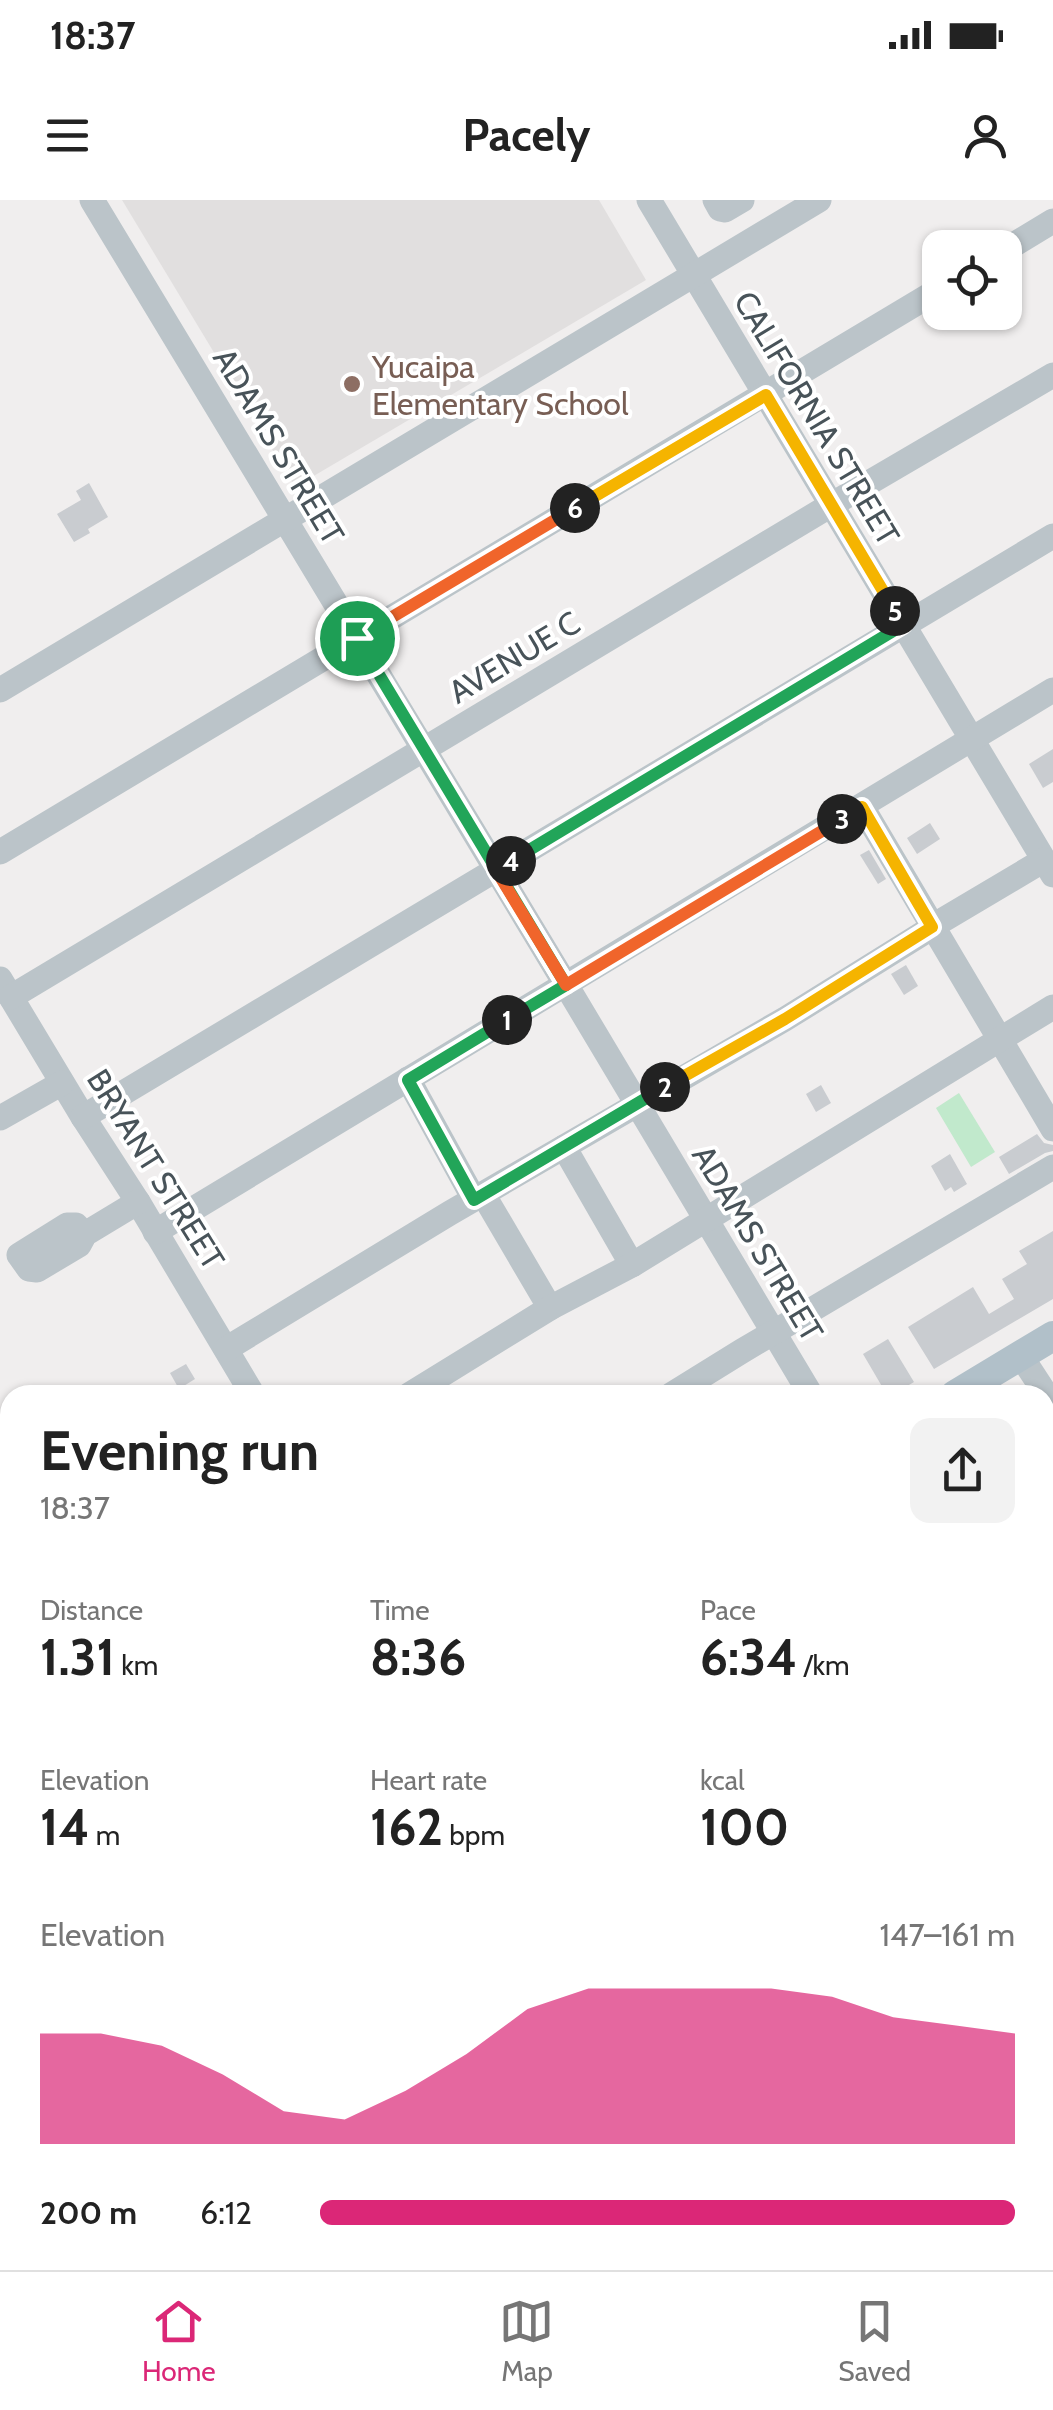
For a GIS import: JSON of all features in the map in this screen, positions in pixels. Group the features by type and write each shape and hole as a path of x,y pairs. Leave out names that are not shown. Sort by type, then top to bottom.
{"main road":[{"path":"972,1385 1053,1336"}],"street":[{"name":"ADAMS STREET","path":"92,200 804,1385"},
{"name":"CALIFORNIA STREET","path":"649,200 1049,868"},
{"path":"715,200 725,210 742,200"},
{"path":"0,690 819,200"},
{"path":"1022,240 1053,221"},
{"path":"0,852 922,301"},
{"name":"AVENUE C","path":"5,988 424,749 1053,375"},
{"path":"83,1118 1053,536"},
{"path":"156,1232 1053,690"},
{"path":"862,807 938,924 1053,1128"},
{"path":"226,1349 785,1019 938,924 1049,868"},
{"name":"BRYANT STREET","path":"5,988 247,1385"},
{"path":"425,1385 550,1308 632,1265 1053,1007"},
{"path":"408,1080 550,1308"},
{"path":"0,1118 62,1082"},
{"path":"564,1148 632,1265"},
{"path":"688,1385 1053,1167"},
{"path":"85,1234 138,1202"},
{"path":"1020,1356 1040,1385"}],"shaded area":[{"name":"Yucaipa Elementary School","path":"122,200 599,200 646,280 295,487"}],"green space":[{"path":"959,1093 995,1152 971,1167 936,1108"}],"building":[{"path":"89,483 108,517 74,542 57,514 81,500 76,491"},
{"path":"1053,749 1053,782 1043,788 1029,764"},
{"path":"930,823 940,839 917,854 907,838"},
{"path":"869,850 886,879 878,884 860,855"},
{"path":"906,965 918,986 904,995 891,974"},
{"path":"821,1085 831,1103 816,1112 806,1094"},
{"path":"1037,1134 1044,1143 1053,1145 1053,1151 1009,1174 999,1157"},
{"path":"950,1154 967,1184 954,1192 951,1187 945,1191 931,1166"},
{"path":"1053,1231 1053,1299 934,1369 908,1327 973,1287 989,1314 1014,1299 1002,1279 1027,1264 1019,1251"},
{"path":"888,1339 914,1382 881,1385 863,1354"},
{"path":"186,1364 195,1379 177,1385 170,1373"}],"place":[{"name":"Yucaipa Elementary School","path":"352,384"}],"route":[{"path":"357,638 496,870 566,985 408,1080 474,1200 785,1019 932,927 862,807 566,985 496,870 903,625 766,395 357,638"}]}
